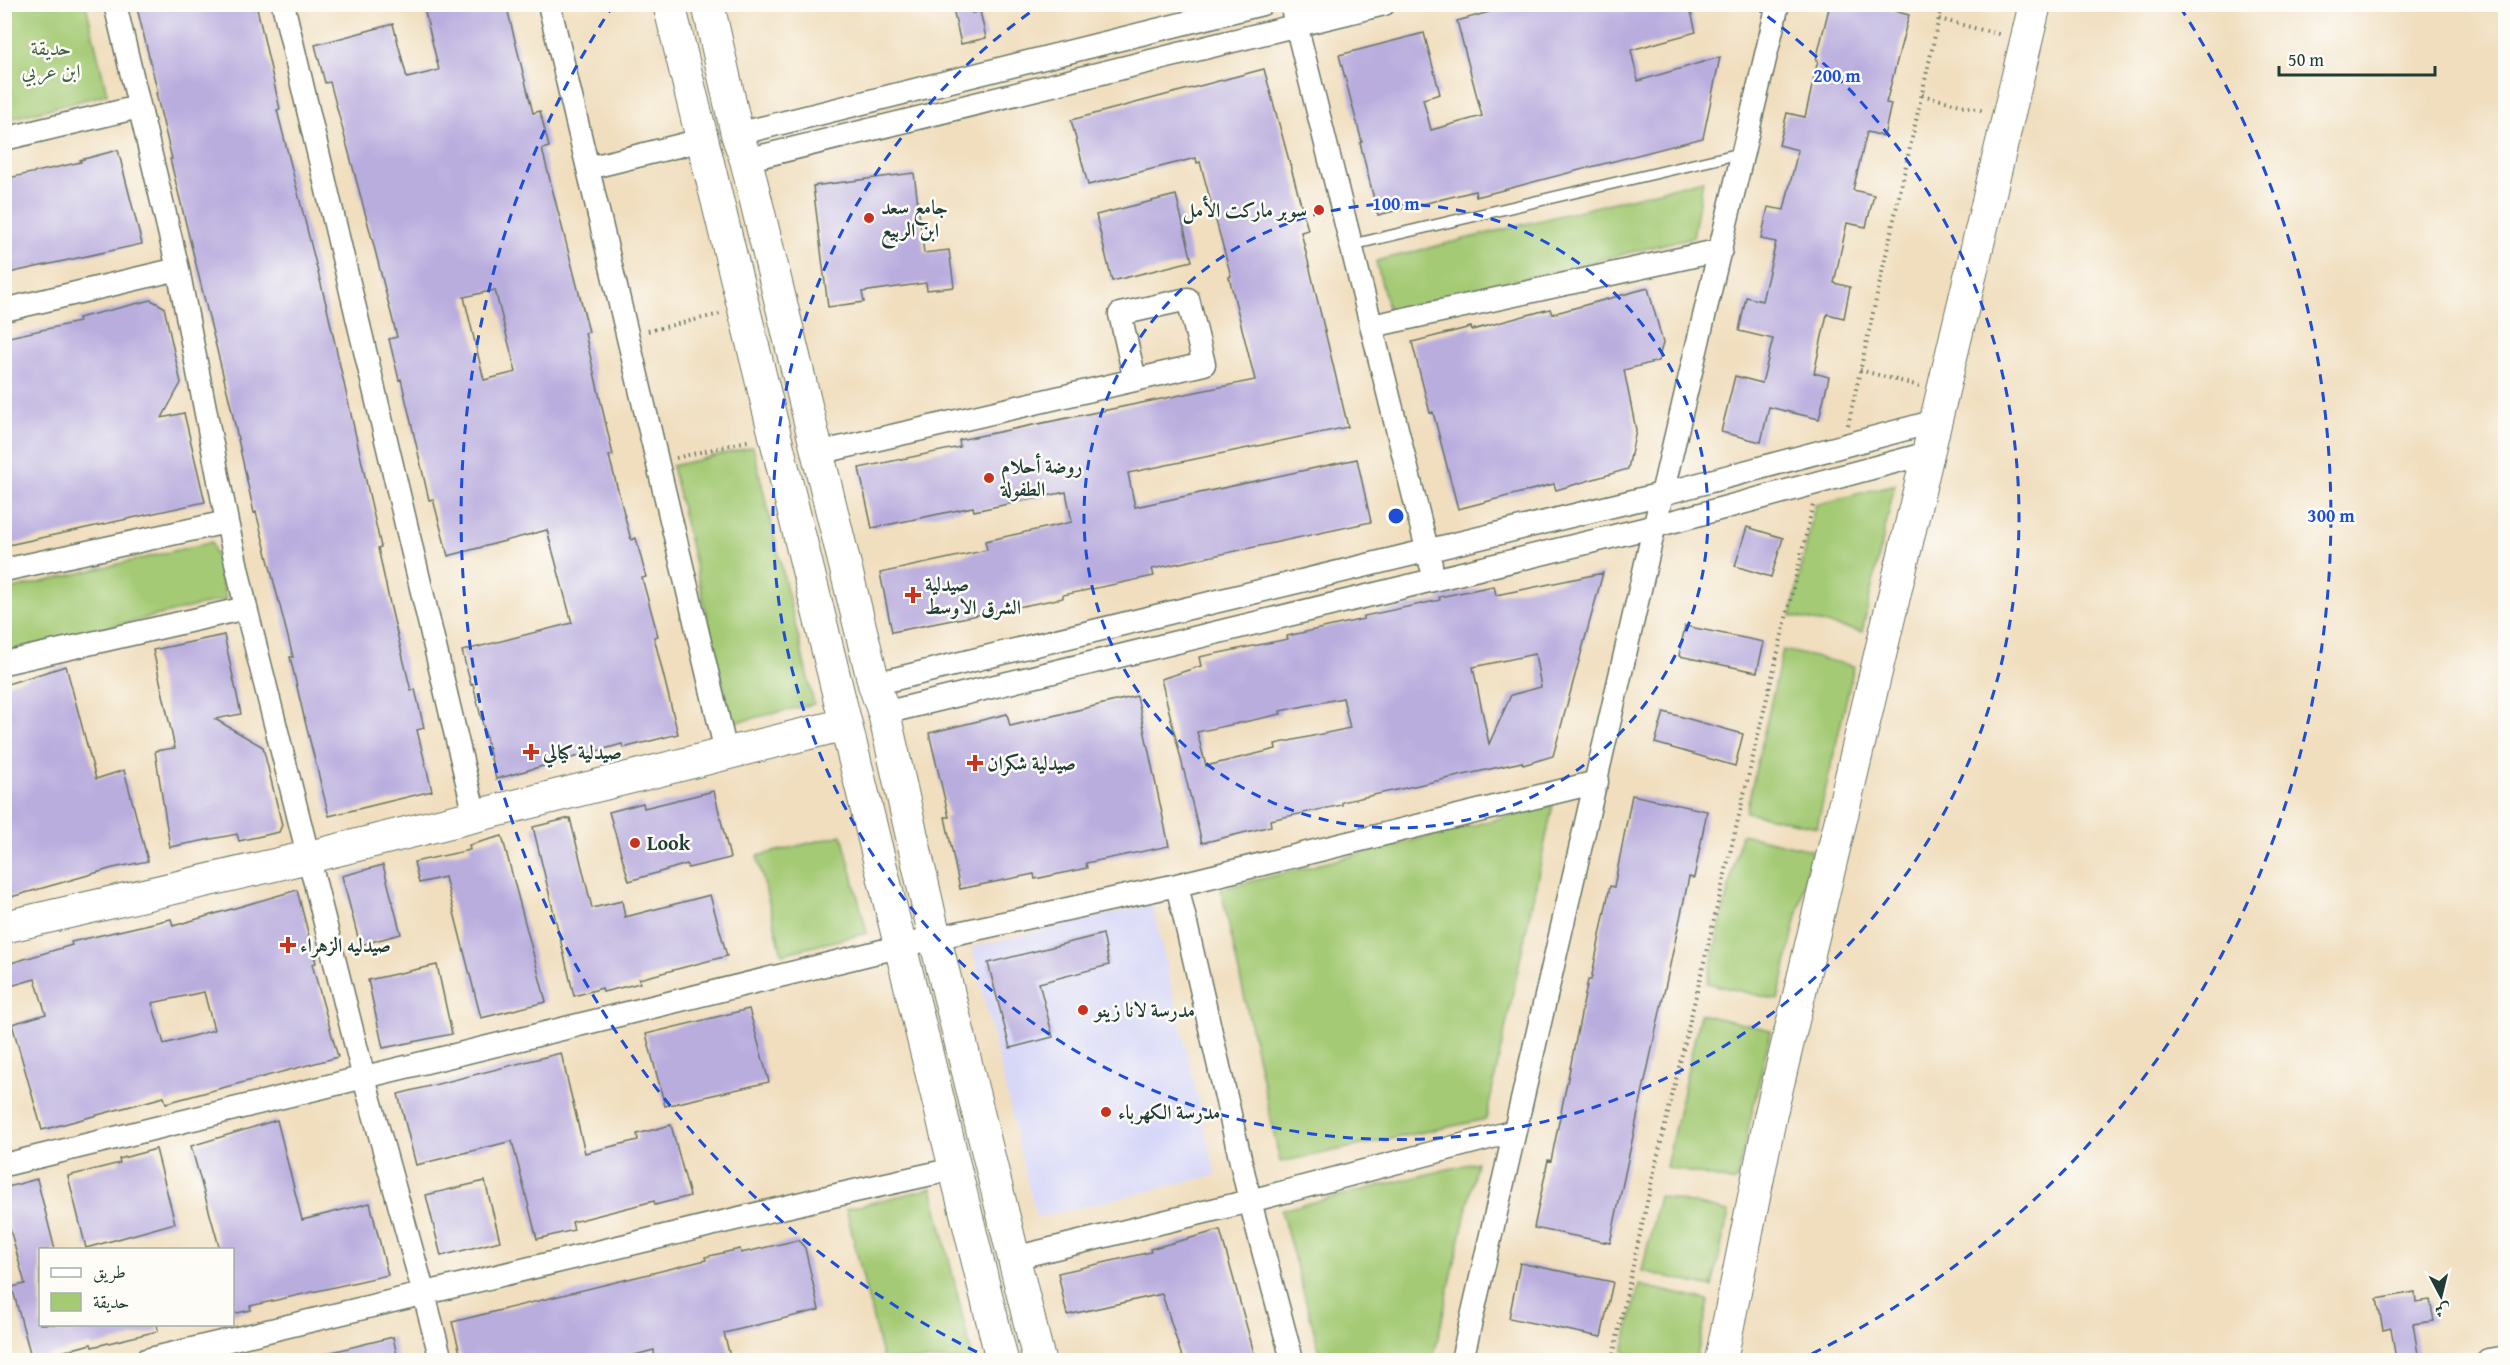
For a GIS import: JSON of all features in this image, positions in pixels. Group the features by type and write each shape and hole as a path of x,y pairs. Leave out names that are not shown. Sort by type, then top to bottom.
{"street":[{"path":"114,4 178,269 246,608 364,1078 441,1360"},
{"path":"283,4 475,816"},
{"path":"549,4 726,752"},
{"path":"669,4 1002,1360"},
{"path":"708,4 741,147 874,684 884,713 935,938 1039,1360"},
{"path":"741,147 1262,4"},
{"path":"741,147 1294,15 1384,4"},
{"path":"1462,1360 1778,4"},
{"path":"1721,1360 1771,1113 2035,4"},
{"path":"1294,15 1435,579"},
{"path":"4,139 139,107"},
{"path":"588,168 702,140"},
{"path":"1372,326 1721,250"},
{"path":"4,310 178,269"},
{"path":"818,453 1135,380"},
{"path":"874,684 1662,494 1843,446 1939,407"},
{"path":"884,713 1656,526 1928,453"},
{"path":"4,570 227,522"},
{"path":"4,663 246,608"},
{"path":"4,927 309,857 846,724"},
{"path":"4,1165 935,938 1177,885 1597,782"},
{"path":"1177,885 1250,1201 1292,1360"},
{"path":"1014,1258 1250,1201 1515,1131"},
{"path":"146,1360 954,1168"},
{"path":"2488,1360 2505,1357"}],"lane":[{"path":"1351,244 1744,152"}],"path":[{"path":"1843,446 1942,4"},
{"path":"1939,19 2026,41"},
{"path":"1922,95 2008,117"},
{"path":"627,337 744,309"},
{"path":"1860,370 1939,407"},
{"path":"657,462 775,434"},
{"path":"1612,1360 1652,1180 1818,483"}],"shaded area":[{"name":"مدرسة الكهرباء","path":"1152,904 1216,1175 1036,1218 972,947","holes":["1103,934 1109,965 1039,983 1052,1037 1010,1048 988,963"]}],"green space":[{"name":"حديقة ابن عربي","path":"4,5 86,5 107,94 5,120"},
{"path":"1703,180 1693,237 1389,312 1376,261"},
{"path":"753,447 814,704 732,723 672,466"},
{"path":"1895,484 1862,632 1791,616 1815,505"},
{"path":"212,542 226,599 5,652 4,591"},
{"path":"1783,650 1854,666 1817,827 1746,812"},
{"path":"1553,805 1486,1119 1280,1162 1221,889"},
{"path":"1741,834 1812,850 1778,1000 1707,983"},
{"path":"842,835 867,933 782,954 757,856"},
{"path":"1700,1014 1771,1030 1736,1182 1666,1167"},
{"path":"1477,1162 1433,1360 1322,1360 1281,1210"},
{"path":"932,1188 973,1360 883,1360 846,1209"},
{"path":"1659,1196 1729,1212 1712,1287 1642,1271"},
{"path":"1639,1285 1709,1301 1696,1360 1660,1360 1623,1352"}],"building":[{"path":"136,4 253,4 253,9 257,8 280,109 277,110 326,304 381,547 378,548 390,604 411,691 415,689 424,728 417,730 432,791 329,816 290,657 293,657 256,512 254,513 231,407 170,159 172,159 156,93 158,93"},
{"path":"455,4 506,4 533,113 540,111 549,147 542,149 589,332 585,333 613,455 609,456 631,540 636,538 646,577 642,578 658,636 654,637 678,734 623,748 622,744 496,779 473,684 471,685 462,651 572,623 547,530 448,556 433,499 429,500 401,379 399,380 389,339 397,337 375,250 330,82 325,83 315,45 393,24 407,78 439,70 425,12","holes":["495,290 516,372 484,380 464,297"]},
{"path":"952,4 971,4 972,13 980,11 986,38 961,44"},
{"path":"1518,4 1689,4 1696,32 1631,50 1638,81 1720,57 1703,138 1476,197 1475,191 1378,215 1339,55 1424,33 1440,94 1423,99 1431,130 1482,116 1457,21"},
{"path":"1830,4 1869,4 1909,15 1886,103 1891,104 1884,136 1867,132 1853,190 1874,195 1866,227 1847,223 1834,283 1850,287 1844,318 1827,314 1814,373 1829,377 1819,419 1769,407 1761,442 1721,432 1735,376 1762,383 1773,339 1739,331 1746,297 1762,301 1776,242 1761,239 1768,207 1784,210 1798,150 1779,145 1787,113 1805,117"},
{"path":"1264,69 1308,230 1301,232 1348,427 1128,473 1135,507 1357,459 1371,522 1152,569 1154,576 1063,595 1063,598 892,632 880,573 987,550 985,541 1072,522 1066,492 974,511 973,507 872,528 859,468 960,447 959,440 1255,380 1229,277 1231,276 1200,162 1197,163 1196,158 1088,185 1071,120"},
{"path":"118,150 142,244 4,274 4,179 81,162 80,160"},
{"name":"جامع سعد ابن الربيع","path":"914,173 924,253 949,250 954,287 927,290 926,283 862,292 864,302 828,307 813,186"},
{"path":"1176,195 1192,261 1112,281 1096,215"},
{"path":"1648,288 1663,343 1658,361 1624,370 1636,430 1628,469 1556,490 1554,484 1458,509 1412,342 1471,327 1472,330 1550,309 1552,314"},
{"path":"151,300 164,307 181,383 162,418 184,413 205,502 4,546 4,338 79,322 78,318"},
{"path":"1747,527 1783,538 1771,577 1735,566"},
{"path":"1603,573 1553,756 1523,765 1522,762 1342,802 1342,805 1270,820 1271,826 1202,843 1161,679 1201,666 1199,657 1288,639 1287,636 1364,619 1364,616 1440,600 1439,597 1494,586 1496,595","holes":["1535,654 1541,687 1511,695 1489,744 1473,667","1343,698 1350,728 1275,744 1276,749 1206,766 1197,732"]},
{"path":"1685,626 1764,642 1757,672 1679,656"},
{"path":"224,635 241,714 215,719 263,747 282,825 279,832 239,841 237,834 170,847 155,751 175,748 153,650"},
{"path":"66,666 96,779 124,770 148,861 113,868 4,899 4,685"},
{"path":"1137,696 1169,846 1086,863 1087,868 1035,879 1034,874 960,889 945,817 949,817 929,733 1007,714 1010,726"},
{"path":"1664,712 1743,734 1735,766 1655,743"},
{"path":"714,791 730,858 688,868 687,864 629,881 609,812 643,803 644,808"},
{"path":"1632,795 1707,811 1694,878 1689,877 1610,1243 1534,1228 1548,1160 1551,1161 1610,886 1614,887"},
{"path":"570,818 592,908 622,901 625,917 710,895 727,956 639,979 640,983 603,992 602,988 574,996 533,827"},
{"path":"502,836 546,1002 481,1018 445,877 419,883 414,862 470,850 469,845"},
{"path":"383,865 401,934 360,945 342,876"},
{"path":"297,890 316,963 312,964 338,1057 166,1103 164,1097 42,1130 12,1024 46,1014 35,979 4,988 4,965 72,945 71,942 171,919 173,926","holes":["204,992 214,1030 164,1044 152,1003"]},
{"path":"1103,934 1109,965 1039,983 1053,1037 1010,1048 988,963"},
{"path":"437,965 452,1034 383,1048 368,980"},
{"path":"749,1009 769,1082 665,1106 646,1034"},
{"path":"561,1053 585,1153 638,1140 637,1134 671,1125 690,1196 655,1205 654,1201 572,1222 574,1230 537,1239 512,1141 416,1165 398,1094"},
{"path":"277,1120 302,1220 370,1203 388,1275 250,1306 251,1310 234,1314 234,1248 219,1248 191,1146"},
{"path":"156,1149 175,1223 86,1248 68,1176 120,1163 119,1159"},
{"path":"37,1179 54,1248 39,1248 39,1326 157,1326 158,1331 92,1347 91,1344 32,1360 12,1287 25,1284 4,1207 4,1188"},
{"path":"485,1181 500,1241 441,1256 426,1195"},
{"path":"1220,1230 1256,1360 1183,1360 1162,1294 1067,1315 1058,1273 1151,1252 1150,1249"},
{"path":"798,1240 805,1248 819,1310 724,1333 731,1360 655,1360 654,1350 616,1360 462,1360 452,1322 706,1260 705,1257 740,1249 741,1253"},
{"path":"1520,1263 1613,1282 1601,1337 1509,1318"},
{"path":"2415,1292 2416,1302 2430,1300 2434,1321 2413,1324 2419,1360 2396,1360 2391,1328 2383,1330 2377,1299"},
{"path":"393,1337 398,1360 325,1360 324,1354"}],"place":[{"name":"سوبر ماركت الأمل","path":"1319,210"},
{"name":"جامع سعد ابن الربيع","path":"869,218"},
{"name":"روضة أحلام الطفولة","path":"989,478"},
{"name":"صيدلية الشرق الاوسط","path":"913,595"},
{"name":"صيدلية كيالي","path":"531,752"},
{"name":"صيدلية شكران","path":"975,763"},
{"name":"Look","path":"635,843"},
{"name":"صيدليه الزهراء","path":"288,945"},
{"name":"مدرسة لانا زينو","path":"1083,1010"},
{"name":"مدرسة الكهرباء","path":"1106,1112"}]}
